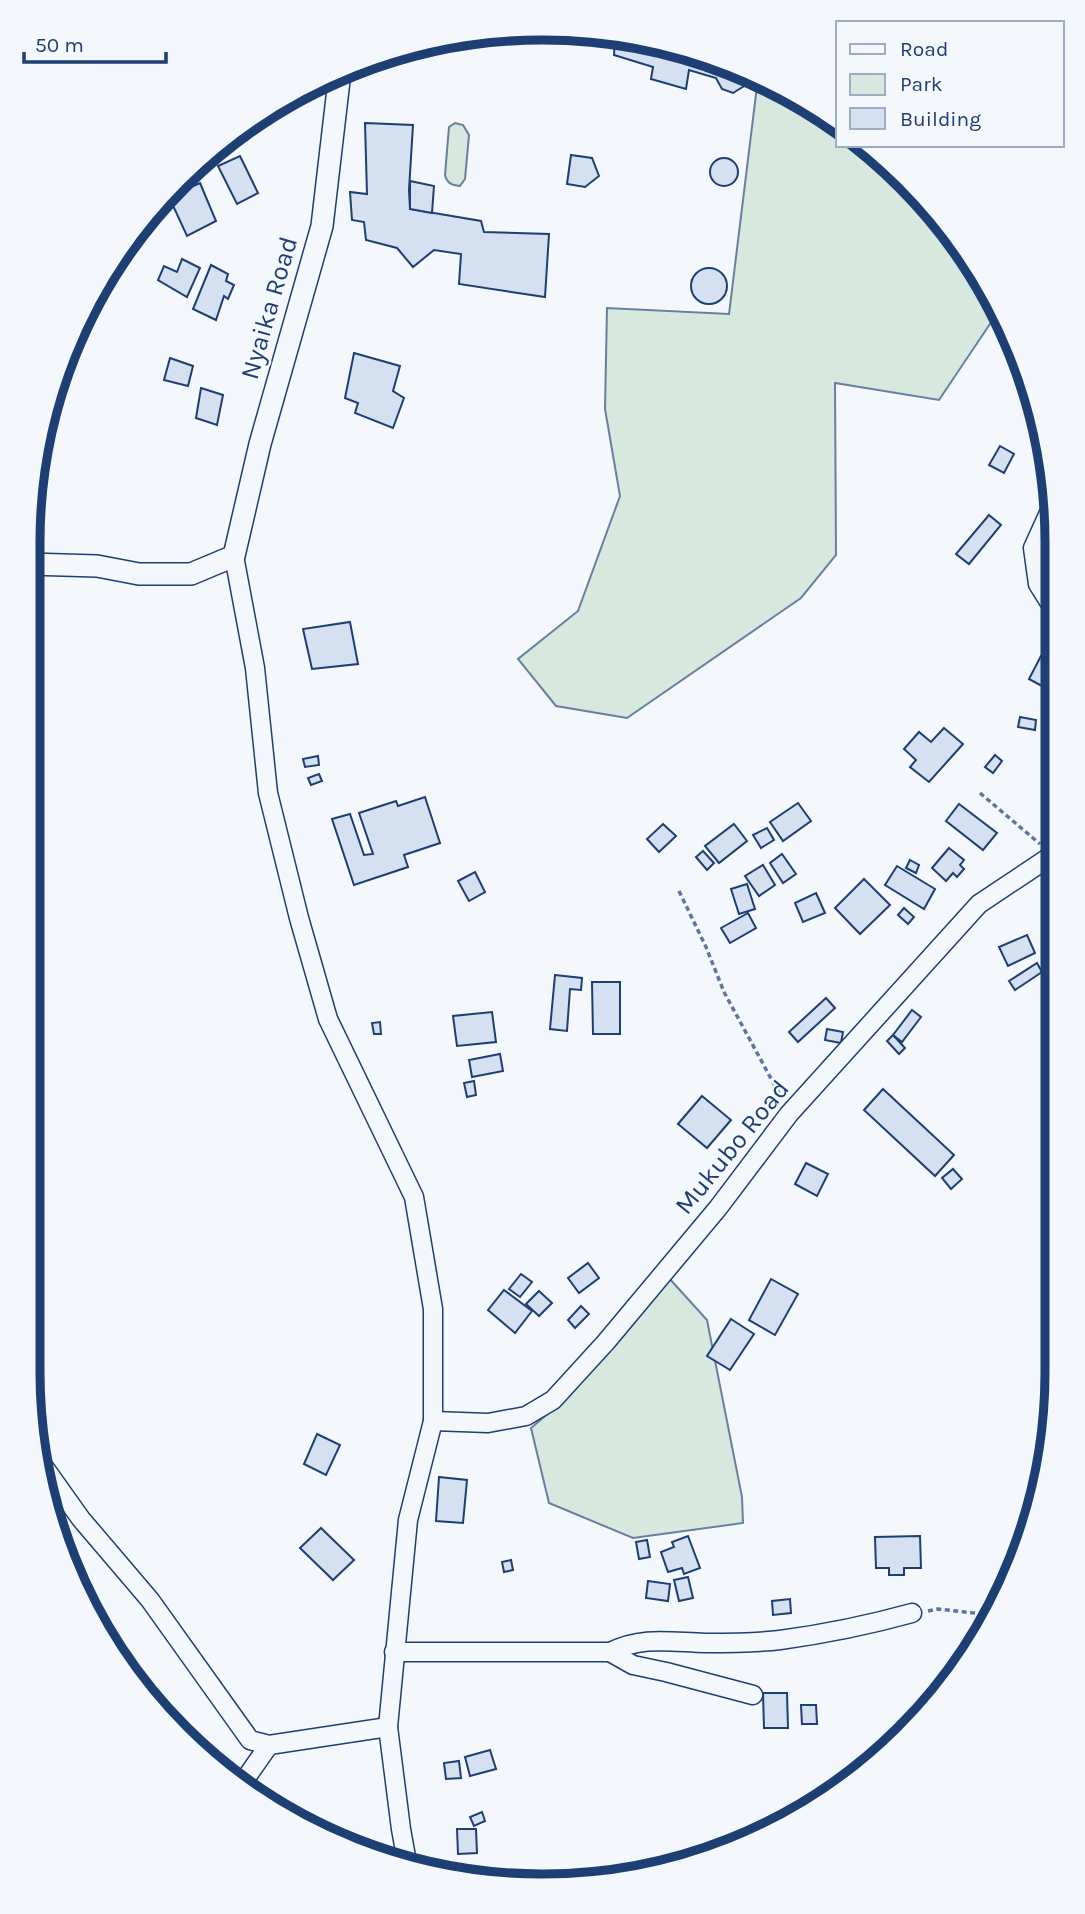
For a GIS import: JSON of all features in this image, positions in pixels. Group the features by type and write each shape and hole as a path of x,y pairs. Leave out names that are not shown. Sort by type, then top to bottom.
{"street":[{"name":"Nyaika Road","path":"234,556 260,444 322,226 339,83"},
{"path":"1044,523 1033,548 1038,584 1045,595"},
{"path":"40,564 97,566 139,574 191,574 234,556 254,668 268,793 299,918 328,1019 414,1197 433,1309 433,1422 408,1520 387,1727 406,1855"},
{"name":"Mukubo Road","path":"433,1422 488,1423 526,1416 553,1400 606,1342 718,1208 789,1114 979,904 1045,859"},
{"path":"52,1478 81,1519 150,1600 250,1740 269,1745 387,1727"},
{"path":"394,1652 610,1652 639,1641 708,1643 780,1640 871,1625 912,1613"},
{"path":"610,1652 633,1665 752,1695"},
{"path":"247,1777 269,1745"}],"path":[{"path":"980,793 1045,847"},
{"path":"679,891 724,992 789,1114"},
{"path":"912,1613 938,1609 982,1614"}],"green space":[{"path":"757,88 822,125 836,135 836,147 852,147 898,187 960,263 993,320 939,400 835,383 836,555 801,598 627,718 556,706 518,659 578,611 620,496 605,409 607,308 729,314"},
{"path":"455,123 463,125 469,135 465,179 460,186 450,183 445,175 449,127"},
{"path":"668,1277 707,1320 742,1497 743,1523 633,1538 549,1503 531,1428 559,1404"}],"building":[{"path":"615,46 672,57 735,78 746,85 733,93 722,89 716,78 689,70 686,89 651,79 653,67 614,55"},
{"path":"365,123 413,125 410,209 481,221 484,232 549,234 545,297 459,284 461,254 434,250 413,267 397,248 366,240 364,222 352,220 350,192 367,194"},
{"path":"571,155 592,158 599,176 585,187 567,184"},
{"path":"240,156 258,193 237,204 218,166"},
{"path":"724,158 734,162 738,172 734,182 724,186 714,182 710,172 714,162"},
{"path":"410,181 434,186 432,213 410,209"},
{"path":"200,183 216,221 187,236 172,203 184,190"},
{"path":"182,259 200,268 187,297 158,280 164,266 177,272"},
{"path":"211,265 228,274 226,281 234,285 228,299 224,296 216,320 193,309"},
{"path":"709,268 722,273 727,286 722,299 709,304 696,299 691,286 696,273"},
{"path":"354,353 400,366 393,391 404,398 393,428 355,413 358,403 345,398"},
{"path":"170,358 193,366 188,386 164,380"},
{"path":"201,388 223,395 217,425 196,418"},
{"path":"1000,446 1014,454 1004,473 989,465"},
{"path":"989,515 1001,525 969,564 956,554"},
{"path":"350,622 358,664 312,669 303,629"},
{"path":"1041,656 1045,658 1045,688 1029,679"},
{"path":"1020,717 1036,720 1035,730 1018,727"},
{"path":"944,728 963,744 929,782 910,767 916,760 904,749 919,732 931,742"},
{"path":"995,755 1002,761 993,773 985,767"},
{"path":"318,756 319,765 305,767 303,759"},
{"path":"319,774 322,781 311,785 308,778"},
{"path":"425,797 440,843 404,855 408,867 354,885 332,819 350,814 364,855 373,854 359,813 396,801 398,806"},
{"path":"798,803 811,821 783,841 770,822"},
{"path":"959,804 997,833 983,850 946,821"},
{"path":"663,824 676,836 659,852 647,839"},
{"path":"734,824 747,841 719,863 705,846"},
{"path":"767,828 774,840 761,848 753,835"},
{"path":"949,848 964,860 960,865 964,869 957,877 953,873 946,881 932,868"},
{"path":"703,851 714,863 707,870 696,857"},
{"path":"782,854 796,874 783,883 770,863"},
{"path":"910,860 919,865 916,873 906,868"},
{"path":"763,865 775,885 759,896 745,876"},
{"path":"897,866 935,889 924,909 885,885"},
{"path":"475,872 485,892 469,901 458,881"},
{"path":"864,879 890,905 860,934 835,908"},
{"path":"747,884 755,909 739,914 731,889"},
{"path":"816,893 825,913 803,922 795,903"},
{"path":"904,908 914,917 908,924 898,915"},
{"path":"748,913 756,928 730,943 721,928"},
{"path":"1027,935 1035,953 1008,966 999,947"},
{"path":"1037,963 1042,972 1015,990 1009,981"},
{"path":"555,975 582,978 581,990 570,989 567,1031 550,1029"},
{"path":"592,982 620,982 620,1034 593,1034"},
{"path":"826,998 835,1008 798,1042 789,1032"},
{"path":"912,1010 921,1017 902,1042 893,1035"},
{"path":"492,1012 496,1042 457,1046 453,1016"},
{"path":"380,1022 381,1034 374,1034 372,1023"},
{"path":"827,1029 843,1032 841,1043 825,1040"},
{"path":"893,1035 905,1048 899,1054 887,1041"},
{"path":"500,1054 503,1071 472,1077 469,1060"},
{"path":"474,1081 476,1095 467,1097 464,1083"},
{"path":"883,1089 954,1155 935,1176 864,1110"},
{"path":"702,1096 731,1120 707,1148 678,1124"},
{"path":"806,1163 828,1174 817,1196 795,1184"},
{"path":"953,1169 962,1179 951,1189 942,1178"},
{"path":"588,1263 599,1278 579,1293 568,1278"},
{"path":"521,1274 532,1282 520,1297 509,1289"},
{"path":"771,1279 798,1294 775,1335 749,1320"},
{"path":"504,1290 532,1311 515,1333 488,1310"},
{"path":"539,1291 552,1303 539,1316 526,1304"},
{"path":"581,1306 589,1314 575,1328 568,1320"},
{"path":"731,1319 754,1334 730,1370 707,1356"},
{"path":"317,1434 340,1445 326,1475 304,1464"},
{"path":"439,1477 467,1480 463,1523 436,1521"},
{"path":"321,1528 354,1560 333,1580 300,1548"},
{"path":"688,1536 700,1568 684,1574 682,1568 668,1572 661,1552 674,1547 672,1542"},
{"path":"920,1536 921,1568 904,1568 904,1575 889,1575 889,1568 876,1568 875,1537"},
{"path":"647,1540 650,1557 639,1559 636,1542"},
{"path":"511,1560 513,1570 504,1572 502,1562"},
{"path":"688,1577 693,1598 679,1601 674,1580"},
{"path":"648,1581 670,1584 668,1601 646,1598"},
{"path":"790,1599 791,1613 773,1615 772,1601"},
{"path":"763,1693 787,1693 788,1728 764,1728"},
{"path":"801,1705 816,1705 817,1724 802,1724"},
{"path":"490,1750 496,1769 470,1776 465,1757"},
{"path":"459,1761 461,1778 446,1779 444,1763"},
{"path":"482,1812 485,1821 474,1826 470,1817"},
{"path":"457,1829 476,1829 477,1853 458,1854"}]}
